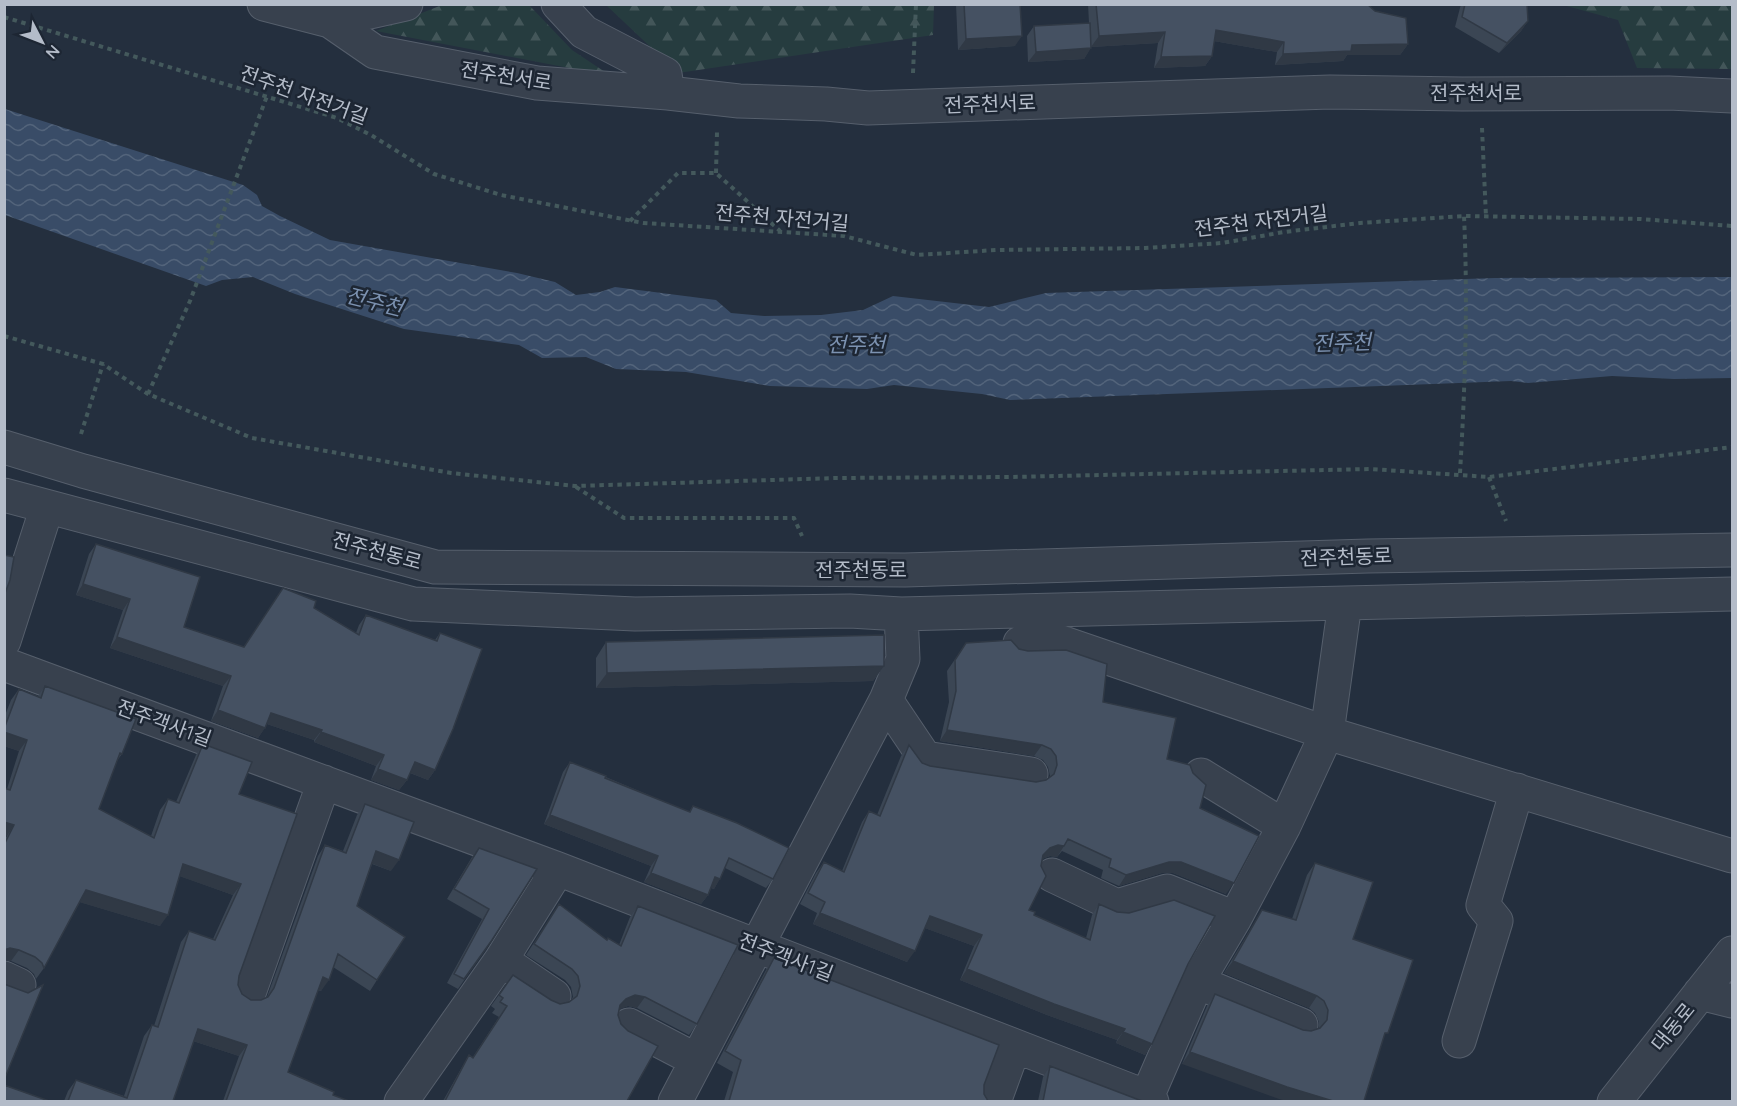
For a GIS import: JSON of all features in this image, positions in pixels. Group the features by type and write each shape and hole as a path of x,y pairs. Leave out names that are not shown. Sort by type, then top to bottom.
{"street":[{"name":"전주천서로","path":"264,4 330,21 375,52 537,83 739,100 867,108 1330,92 1669,93 1732,96"},
{"path":"330,21 406,4"},
{"path":"558,4 585,32 665,74 668,93"},
{"name":"전주천동로","path":"4,447 83,471 435,567 905,570 1391,555 1732,550"},
{"name":"전주천동로","path":"4,495 412,604 635,614 850,611 901,614 1476,598 1732,594"},
{"path":"4,641 47,507"},
{"path":"1149,1099 1197,982 1235,918 1284,825 1327,733 1345,603"},
{"path":"675,1101 886,700 903,659 901,614"},
{"path":"1020,644 1061,642 1327,733 1732,855"},
{"name":"전주객사1길","path":"4,664 558,869 1149,1099"},
{"path":"886,700 925,758 1031,774"},
{"path":"1201,775 1284,825"},
{"path":"249,993 324,782"},
{"path":"1459,1041 1496,921 1484,905 1517,790"},
{"path":"401,1101 501,960 558,869"},
{"path":"1052,875 1117,906 1167,891 1235,918"},
{"name":"대동로","path":"1614,1101 1732,953"},
{"path":"501,960 554,996"},
{"path":"1197,982 1301,1024"},
{"path":"1700,993 1732,1001"},
{"path":"629,1025 696,1060"},
{"path":"994,1101 1014,1047"}],"path":[{"path":"912,107 916,4"},
{"name":"전주천 자전거길","path":"4,16 336,118 371,135 434,174 501,195 643,223 844,236 917,255 996,250 1145,248 1222,243 1284,232 1464,216 1641,219 1732,226"},
{"path":"148,394 190,301 267,96"},
{"path":"716,173 717,123"},
{"path":"1482,128 1486,217"},
{"path":"630,221 678,173 716,173 780,231"},
{"path":"1460,473 1467,276 1464,216"},
{"path":"4,336 103,364 148,394 252,438 450,473 575,486 837,478 1021,477 1370,469 1489,477 1732,447"},
{"path":"81,434 103,364"},
{"path":"1489,477 1506,521"},
{"path":"575,486 624,518 794,518 804,540"}],"green space":[{"path":"442,5 529,5 572,50 611,76 376,31"},
{"path":"606,5 934,5 933,35 678,73"},
{"path":"1563,5 1732,5 1732,69 1637,68 1618,20"}],"water":[{"name":"전주천","path":"5,109 243,185 257,195 262,206 330,240 517,273 555,282 576,295 600,292 615,287 716,300 731,313 764,316 821,315 863,310 893,296 989,307 1046,293 1495,278 1732,277 1732,378 1674,379 1612,376 1528,383 1511,381 1010,400 982,394 894,385 867,389 770,386 686,372 616,369 586,357 542,358 519,345 404,329 295,294 253,277 222,280 206,286 5,215"}],"building":[{"path":"964,4 1020,4 1022,36 966,39"},
{"path":"1096,4 1367,4 1375,11 1406,18 1408,44 1352,45 1351,51 1283,54 1284,42 1216,30 1212,56 1161,57 1165,32 1099,36"},
{"path":"1465,4 1527,4 1528,21 1507,43 1462,17"},
{"path":"1090,23 1091,48 1036,52 1034,26"},
{"path":"96,544 200,577 184,627 244,647 283,588 316,601 314,608 359,635 366,615 437,641 440,633 482,649 453,729 435,770 415,762 407,780 378,769 384,755 321,732 322,730 271,713 265,728 218,710 231,676 117,637 130,599 83,584"},
{"path":"4,555 14,557 10,580 4,596"},
{"path":"884,635 884,666 607,673 606,642"},
{"path":"1011,640 1019,649 1028,651 1066,650 1107,664 1103,702 1176,718 1167,759 1190,765 1193,773 1206,785 1200,808 1259,836 1234,883 1181,862 1169,862 1126,875 1109,867 1111,859 1068,839 1064,846 1058,845 1050,848 1043,855 1041,866 1046,876 1029,910 1035,912 1034,915 1090,940 1099,904 1117,912 1129,913 1174,900 1215,916 1188,964 1152,1044 1123,1032 1125,1029 1054,1004 967,969 982,935 930,916 915,951 820,913 825,902 808,893 824,862 844,872 869,811 880,816 909,745 922,763 930,766 1036,782 1046,780 1054,774 1057,765 1056,756 1051,749 1042,745 947,730 956,691 955,660 966,643"},
{"path":"45,686 136,719 122,754 120,753 99,809 154,838 168,799 179,803 203,744 252,762 239,794 297,814 239,976 238,985 242,994 251,1000 268,997 274,988 325,845 346,853 365,804 414,822 399,860 376,851 357,906 405,937 377,980 338,954 329,980 323,977 288,1072 349,1101 226,1101 247,1045 198,1029 173,1101 68,1101 76,1080 127,1098 152,1025 158,1027 189,931 215,940 241,884 183,864 168,915 86,890 44,968 35,957 19,950 10,948 4,950 4,845 14,825 4,822 4,788 10,790 27,740 4,732 4,729 19,689 41,698"},
{"path":"570,762 690,812 693,806 737,823 789,848 773,879 729,858 720,879 715,877 708,895 651,873 658,856 550,815"},
{"path":"479,848 537,869 464,979 454,974 489,909 454,889"},
{"path":"1315,863 1373,882 1353,939 1413,960 1388,1033 1385,1033 1364,1101 1333,1101 1190,1052 1215,994 1303,1030 1311,1031 1320,1028 1327,1020 1328,1010 1324,1001 1317,996 1233,961 1262,910 1296,920"},
{"path":"559,904 607,940 608,938 621,946 638,906 738,945 697,1024 645,997 635,995 620,1005 618,1015 621,1024 628,1031 658,1046 627,1101 445,1101 469,1055 473,1058 507,1006 500,1002 503,998 499,995 513,975 560,1004 569,1002 577,996 580,986 578,976 572,969 534,944"},
{"path":"774,958 999,1045 984,1085 984,1094 988,1101 729,1101 741,1060 725,1051"},
{"path":"4,984 28,993 43,985 4,1080"},
{"path":"1050,1066 1142,1101 1043,1101"},
{"path":"4,1085 49,1101 4,1101"}]}
